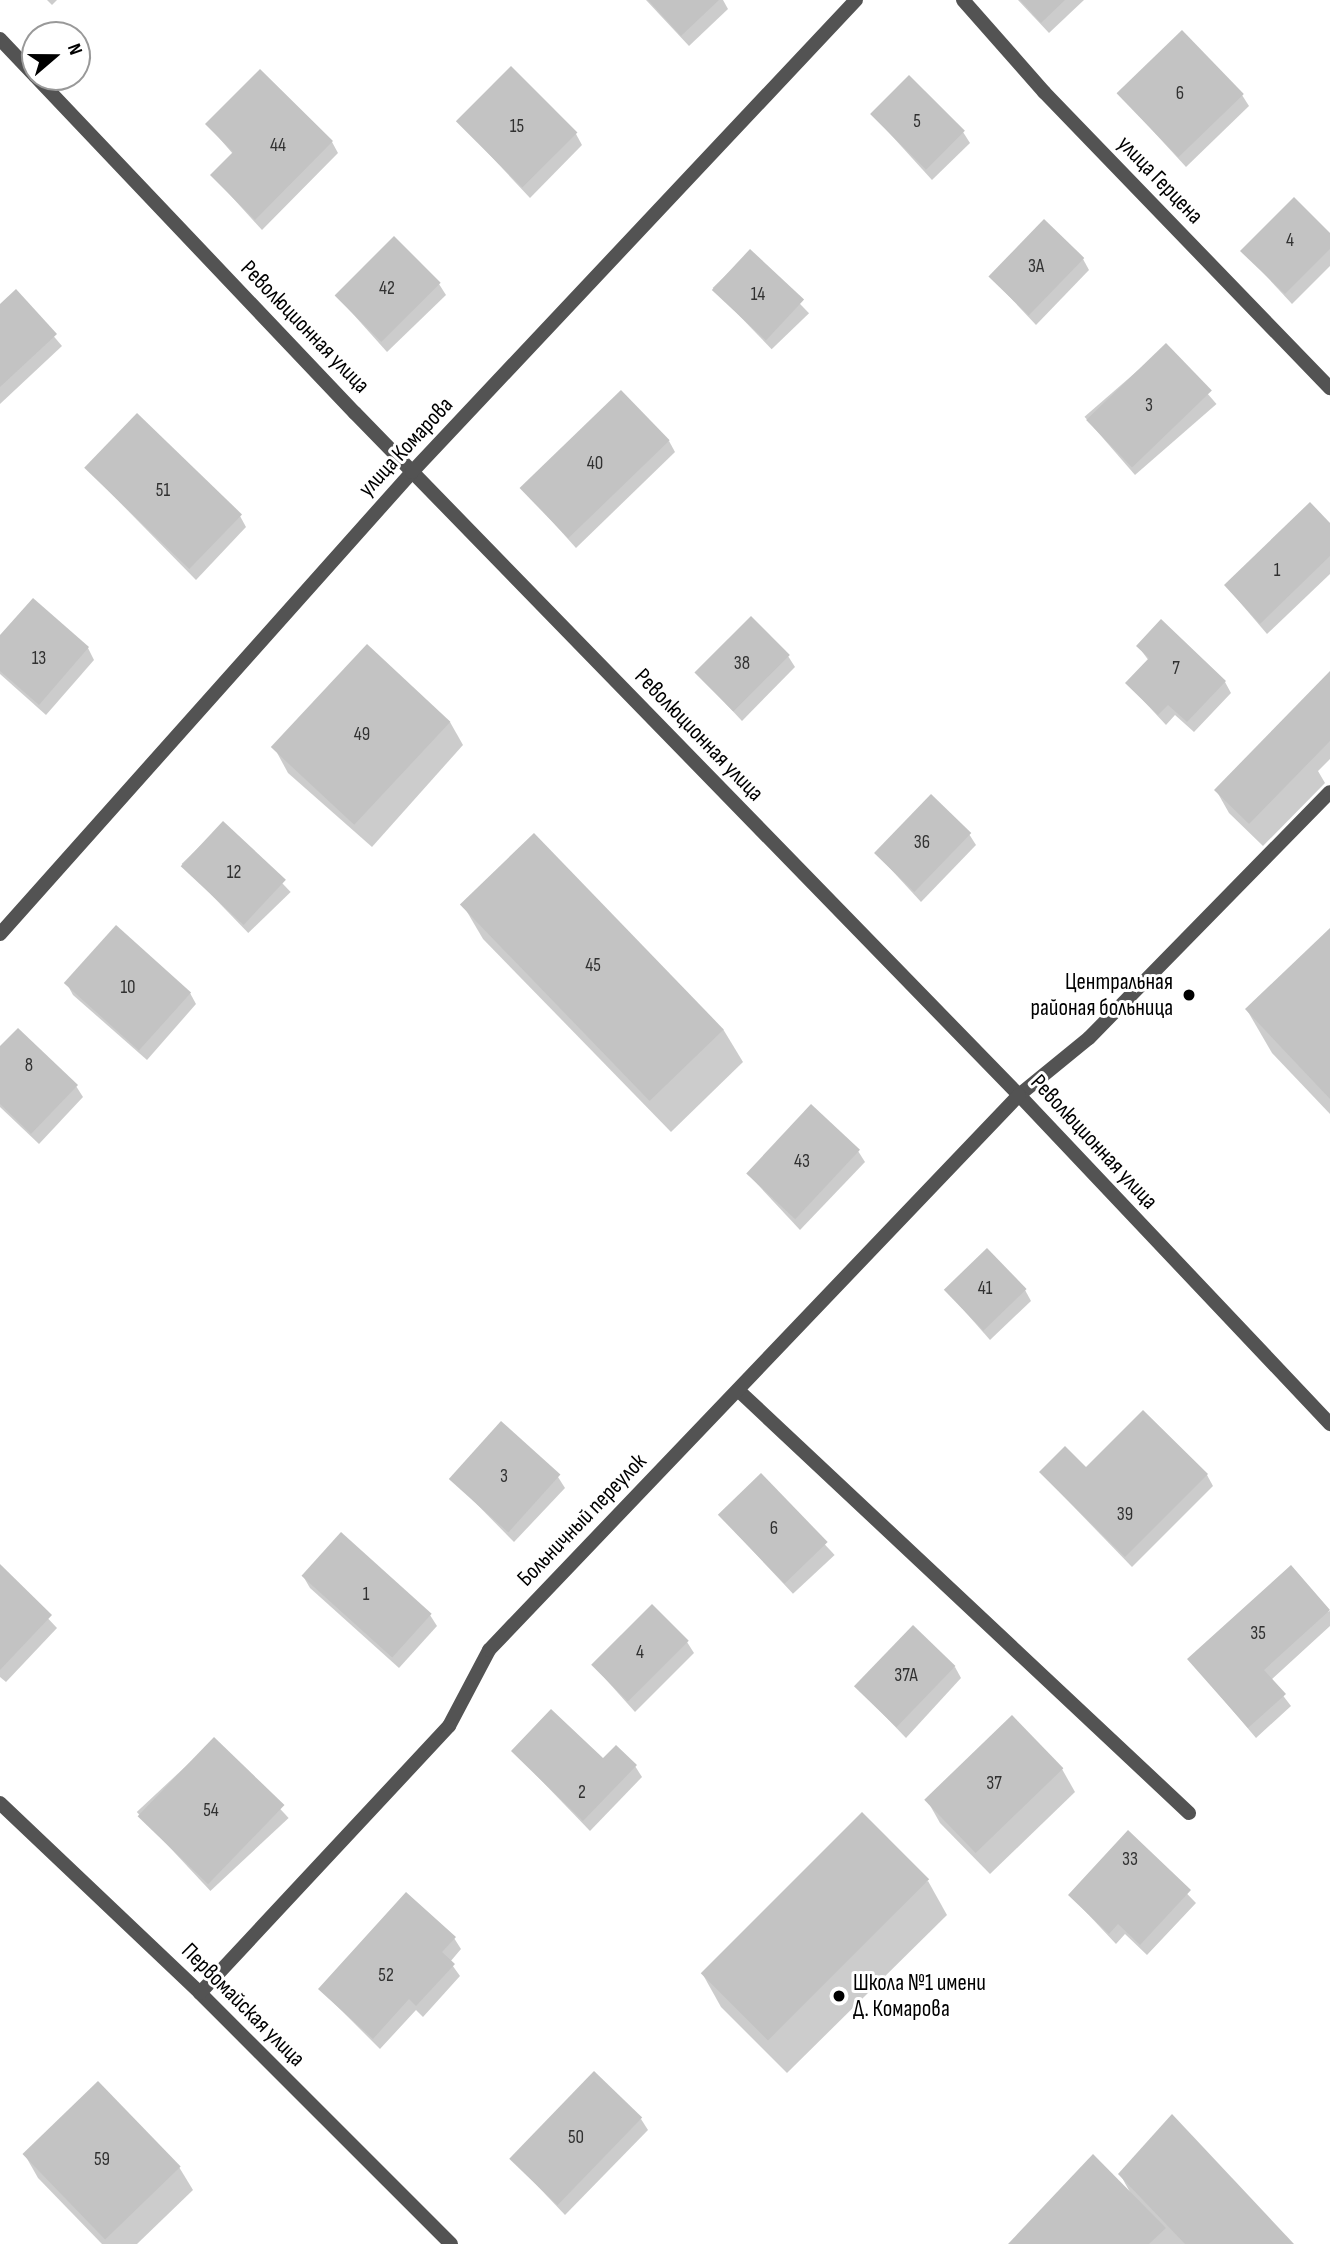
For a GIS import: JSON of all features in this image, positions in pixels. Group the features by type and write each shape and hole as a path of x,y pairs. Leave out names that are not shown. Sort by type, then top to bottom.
{"street":[{"name":"улица Комарова","path":"0,934 412,472 856,0"},
{"name":"улица Герцена","path":"963,0 1044,92 1330,388"},
{"name":"Революционная улица","path":"0,39 21,62"},
{"name":"Революционная улица","path":"48,91 412,472 1019,1095 1330,1424"},
{"name":"Больничный переулок","path":"200,1993 449,1726 489,1650 1019,1095 1089,1038 1330,792"},
{"path":"739,1391 1189,1813"},
{"name":"Первомайская улица","path":"0,1803 200,1993 451,2244"}],"building":[{"path":"648,0 719,0 681,36"},
{"path":"1020,0 1065,0 1041,23"},
{"path":"1182,30 1244,94 1178,157 1117,93"},
{"path":"511,66 577,132 522,188 456,121"},
{"path":"260,69 333,141 255,220 210,175 233,152 205,124"},
{"path":"909,75 965,131 926,170 870,114"},
{"path":"1294,197 1330,233 1330,249 1285,294 1240,251"},
{"path":"1044,219 1084,258 1029,315 988,277"},
{"path":"394,236 441,283 381,342 335,295"},
{"path":"750,249 804,299 766,340 712,290"},
{"path":"16,289 57,334 0,387 0,304"},
{"path":"1166,343 1212,390 1132,468 1086,420"},
{"path":"621,390 670,440 568,538 520,488"},
{"path":"137,413 242,514 189,569 84,468"},
{"path":"1310,502 1330,523 1330,556 1260,624 1224,585"},
{"path":"33,598 89,647 39,705 0,671 0,635"},
{"path":"751,616 790,655 733,711 694,673"},
{"path":"1161,619 1226,681 1187,722 1168,705 1158,715 1125,683 1149,658 1136,646"},
{"path":"367,644 450,722 354,825 271,747"},
{"path":"1330,671 1330,741 1249,824 1214,790"},
{"path":"931,794 971,833 914,892 874,853"},
{"path":"223,821 286,880 244,925 181,866"},
{"path":"534,833 724,1029 650,1101 460,905"},
{"path":"116,925 191,993 139,1051 64,983"},
{"path":"1330,928 1330,1099 1245,1009"},
{"path":"18,1028 78,1085 31,1134 0,1104 0,1046"},
{"path":"811,1104 860,1150 795,1219 746,1173"},
{"path":"987,1248 1027,1289 983,1331 944,1290"},
{"path":"1143,1410 1208,1474 1125,1557 1039,1472 1065,1446 1086,1467"},
{"path":"501,1421 560,1475 508,1532 449,1479"},
{"path":"761,1473 828,1542 785,1584 718,1515"},
{"path":"341,1532 432,1614 392,1657 302,1576"},
{"path":"0,1564 52,1615 0,1670"},
{"path":"1291,1565 1330,1610 1264,1670 1286,1694 1248,1728 1187,1659"},
{"path":"652,1604 689,1641 628,1702 591,1665"},
{"path":"913,1625 955,1666 896,1727 854,1686"},
{"path":"551,1709 603,1758 616,1745 637,1765 583,1821 511,1751"},
{"path":"1012,1715 1063,1768 976,1853 924,1800"},
{"path":"214,1737 284,1805 208,1884 138,1816"},
{"path":"862,1812 929,1879 768,2040 701,1973"},
{"path":"1128,1830 1191,1890 1140,1945 1118,1924 1109,1934 1068,1895"},
{"path":"406,1892 456,1937 442,1952 455,1964 416,2006 409,1999 373,2039 318,1989"},
{"path":"594,2071 642,2118 557,2205 509,2159"},
{"path":"98,2081 181,2167 105,2240 22,2154"},
{"path":"1172,2114 1294,2244 1185,2244 1118,2174"},
{"path":"1093,2154 1166,2228 1149,2244 1008,2244"}],"place":[{"name":"Центральная районая больница","path":"1189,995"},
{"name":"Школа №1 имени Д. Комарова","path":"839,1996"}]}
